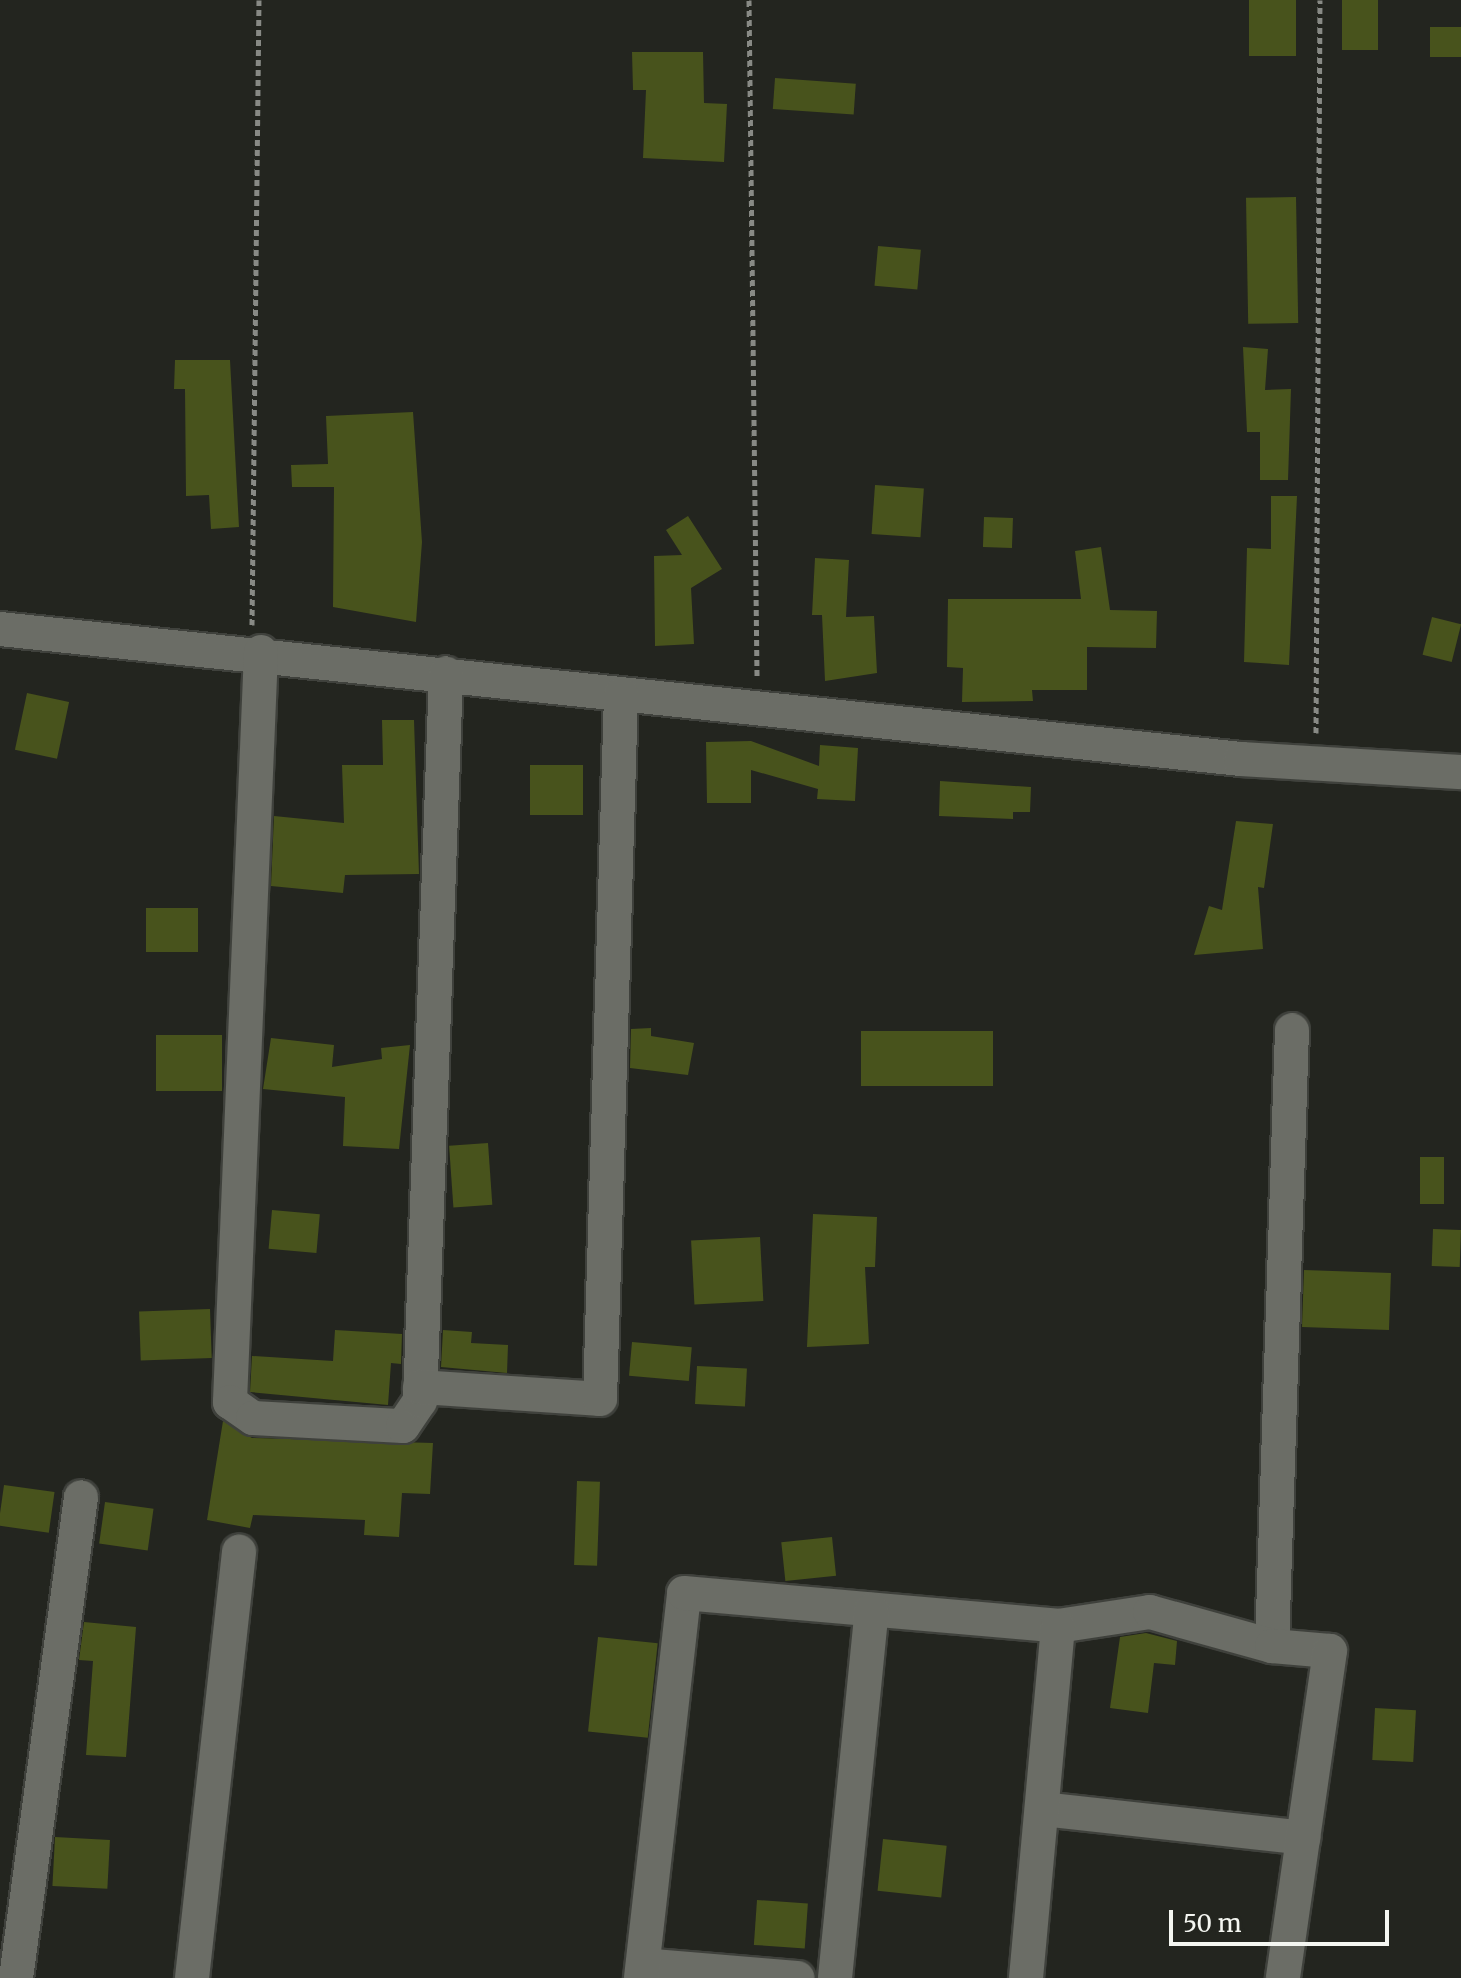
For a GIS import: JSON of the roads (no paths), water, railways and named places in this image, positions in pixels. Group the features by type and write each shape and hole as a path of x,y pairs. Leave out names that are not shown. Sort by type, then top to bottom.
{"street":[{"path":"0,629 255,651 757,709 1316,762 1461,772"},
{"path":"255,651 230,1402 253,1418 403,1426 416,1415 420,1387 446,673"},
{"path":"420,1387 600,1399 621,694"},
{"path":"1272,1646 1292,1030"},
{"path":"16,1978 81,1497"},
{"path":"192,1978 239,1552"},
{"path":"797,1978 642,1972 684,1593 1058,1626 1150,1612 1272,1646 1330,1651 1283,1978"},
{"path":"835,1978 872,1610"},
{"path":"1026,1978 1058,1626"},
{"path":"1042,1809 1303,1838"}]}
